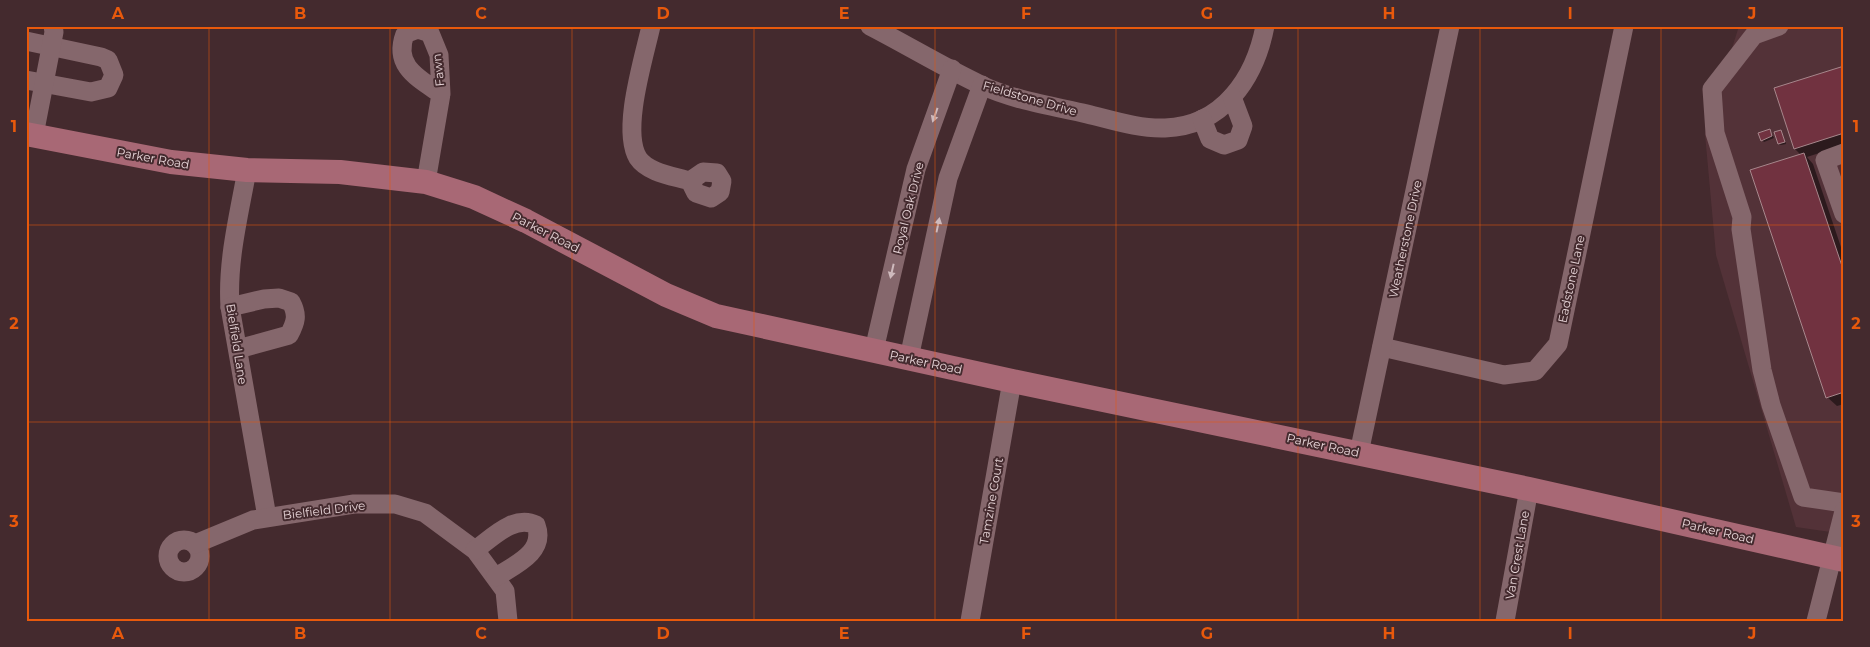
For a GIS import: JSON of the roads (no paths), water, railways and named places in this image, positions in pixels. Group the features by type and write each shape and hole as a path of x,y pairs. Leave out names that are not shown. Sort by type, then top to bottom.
{"main road":[{"name":"Parker Road","path":"30,134 171,162 247,170 340,172 426,182 474,197 526,221 666,295 716,316 1012,381 1359,452 1839,559"}],"street":[{"path":"30,134 35,82 51,46 53,26"},
{"path":"651,26 632,115 631,138 638,159 656,171 690,181"},
{"name":"Fieldstone Drive","path":"870,26 982,85 1038,103 1136,126 1165,128 1195,122 1223,108 1242,86 1253,66 1265,26"},
{"name":"Weatherstone Drive","path":"1359,452 1450,26"},
{"name":"Eadstone Lane","path":"1382,347 1504,375 1536,371 1558,344 1624,26"},
{"path":"1779,26 1754,35 1712,89 1716,133 1742,217 1741,229 1762,370 1771,405 1803,497 1844,503"},
{"path":"26,41 108,60 112,66 113,81 108,88 91,92 35,82"},
{"name":"Royal Oak Drive","path":"874,350 916,169 952,69"},
{"path":"909,358 948,178 982,85"},
{"name":"Fawn","path":"426,182 441,94"},
{"path":"1202,119 1210,139 1224,145 1238,140 1243,126 1232,97"},
{"path":"1844,153 1825,160 1844,214"},
{"name":"Bielfield Lane","path":"247,170 231,256 230,307 267,518"},
{"path":"230,307 279,298 291,302 296,312 295,323 289,335 238,349"},
{"name":"Tamzine Court","path":"970,621 1012,381"},
{"name":"Van Crest Lane","path":"1505,621 1529,489"},
{"name":"Bielfield Drive","path":"195,544 253,520 354,504 396,504 424,513 475,550 505,591 508,621"},
{"path":"1816,621 1839,559 1844,511"},
{"path":"475,550 518,522 529,522 536,525 539,534 537,544 530,555 496,577"}]}
